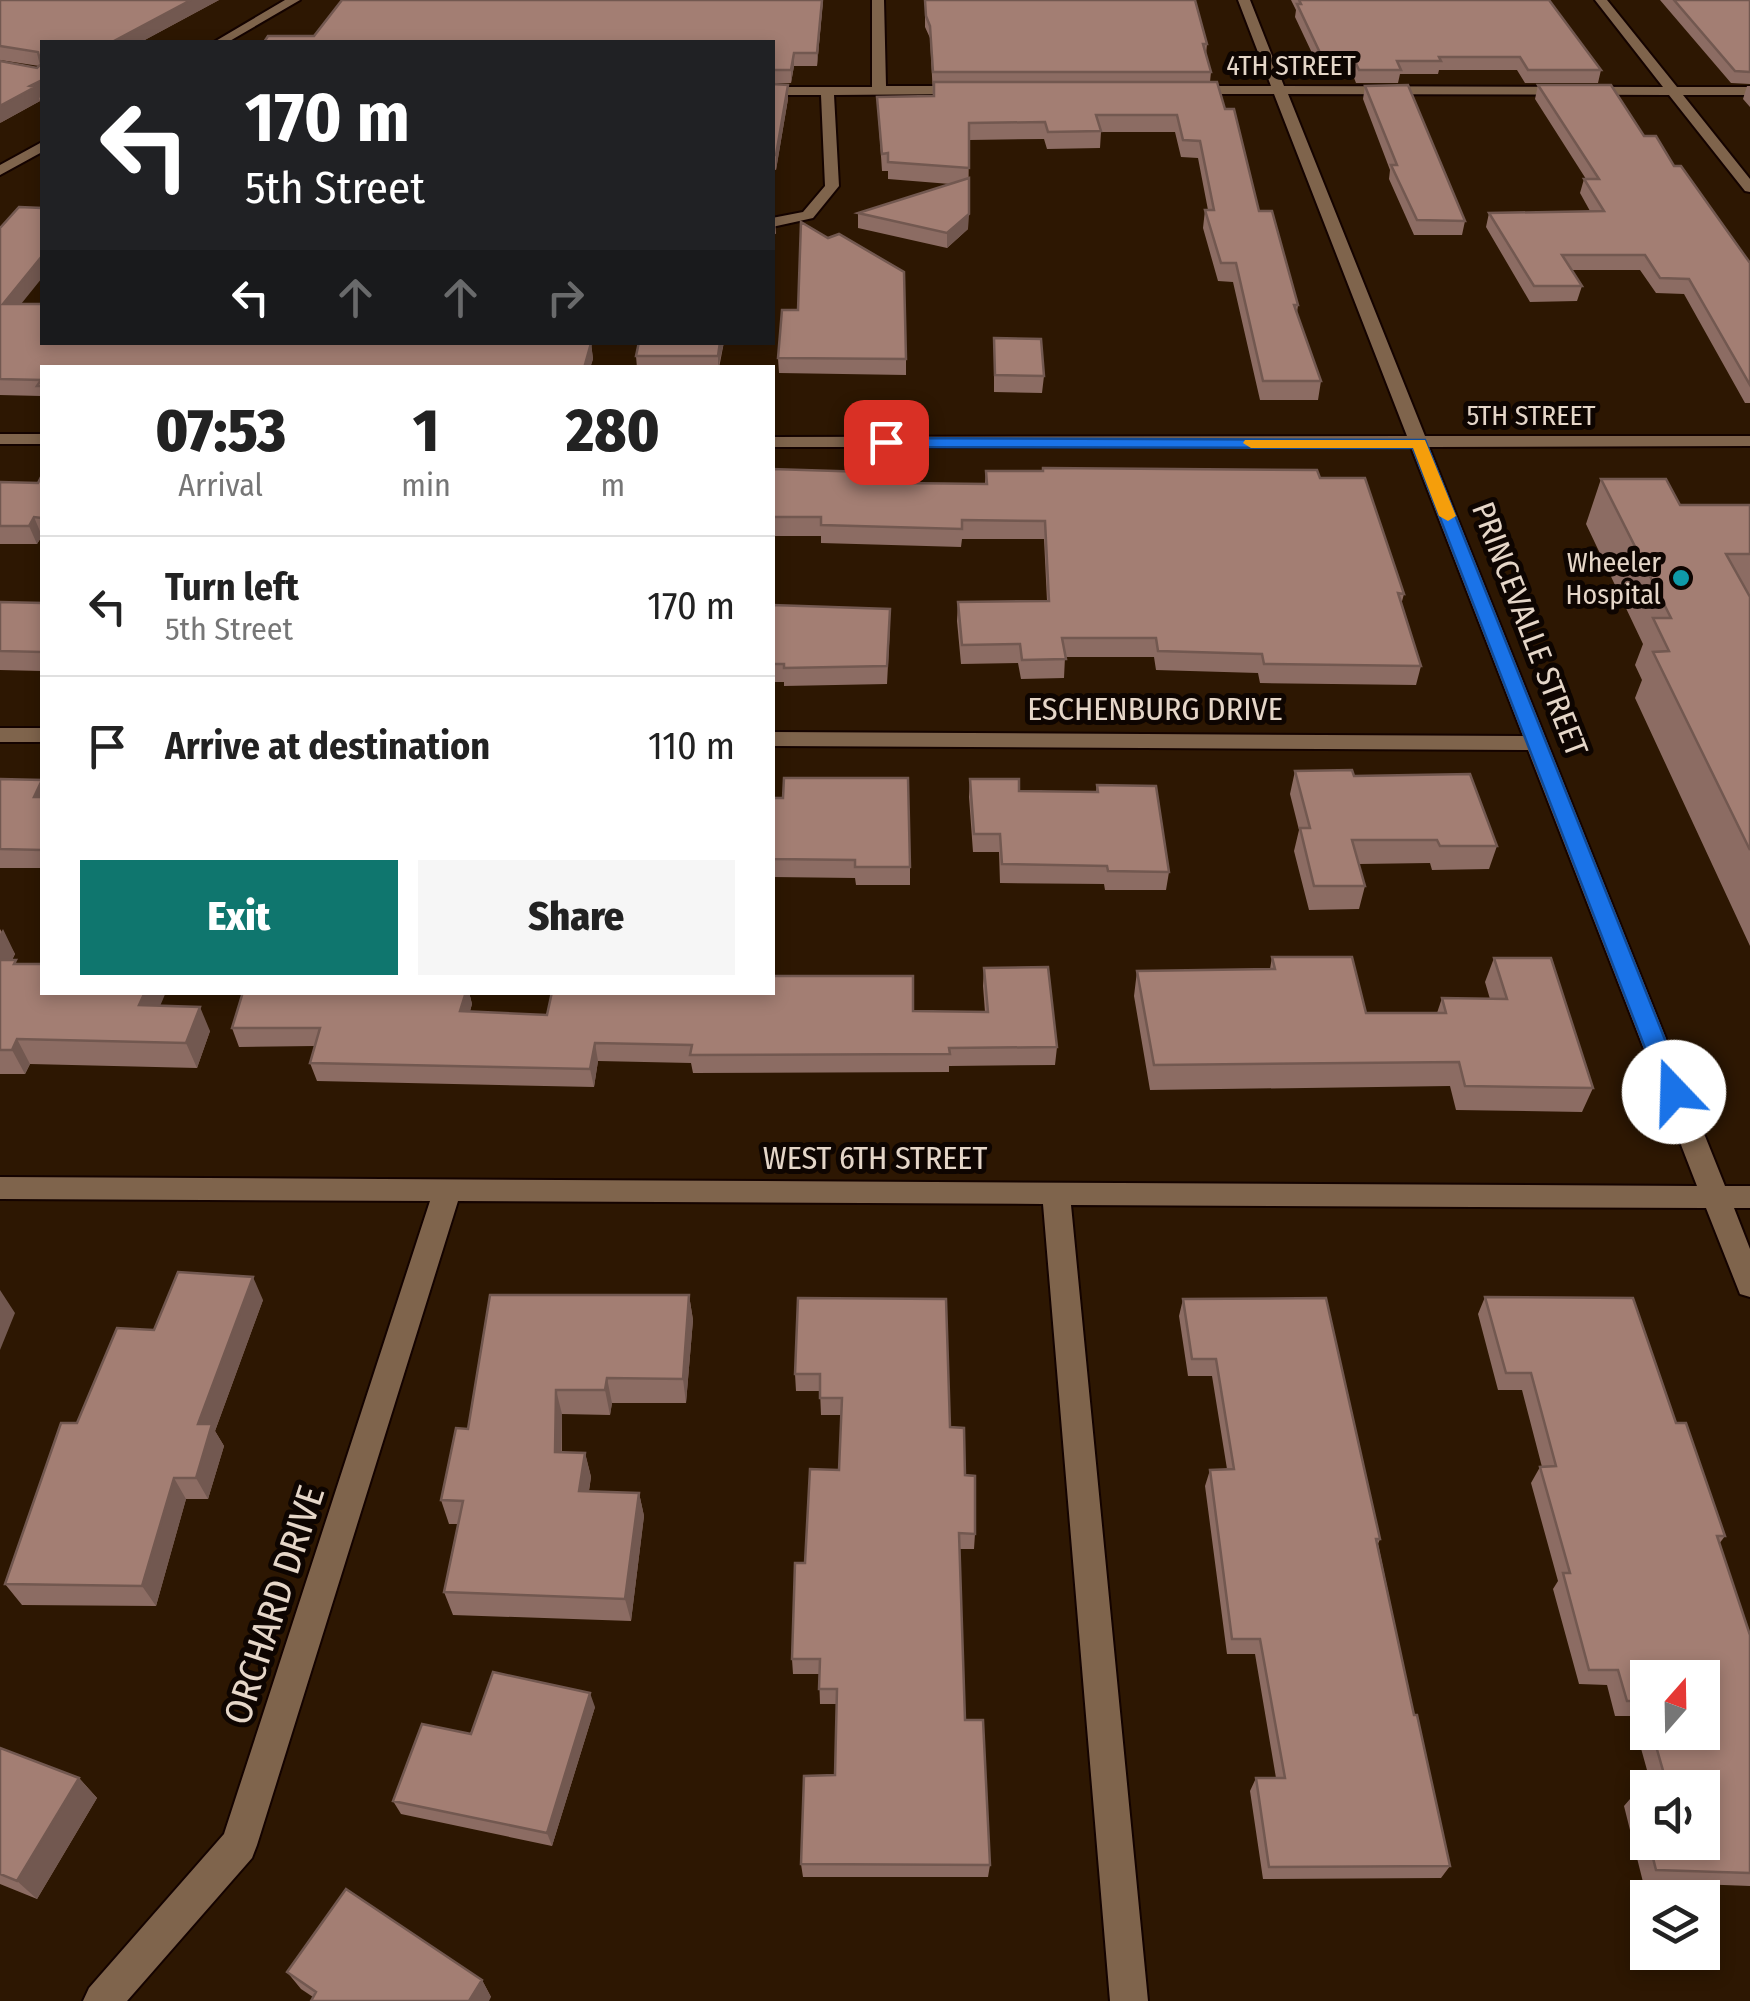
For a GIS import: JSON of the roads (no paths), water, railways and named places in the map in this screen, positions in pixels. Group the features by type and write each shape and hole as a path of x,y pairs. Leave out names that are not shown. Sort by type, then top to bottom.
{"street":[{"path":"224,40 294,0"},
{"path":"878,0 879,90"},
{"name":"PRINCEVALLE STREET","path":"1244,0 1750,1284"},
{"path":"1602,0 1750,188"},
{"path":"775,91 977,90"},
{"name":"4TH STREET","path":"1167,90 1750,90"},
{"path":"775,223 808,216 832,186 826,91"},
{"path":"0,171 40,147"},
{"path":"0,439 40,439"},
{"name":"5TH STREET","path":"775,442 1750,441"},
{"path":"0,735 40,735"},
{"name":"ESCHENBURG DRIVE","path":"775,739 1537,743"},
{"name":"WEST 6TH STREET","path":"0,1188 1750,1197"},
{"name":"ORCHARD DRIVE","path":"102,2001 240,1845 447,1190"},
{"path":"1056,1194 1129,2001"}],"place":[{"name":"Wheeler Hospital","path":"1681,578"}]}
